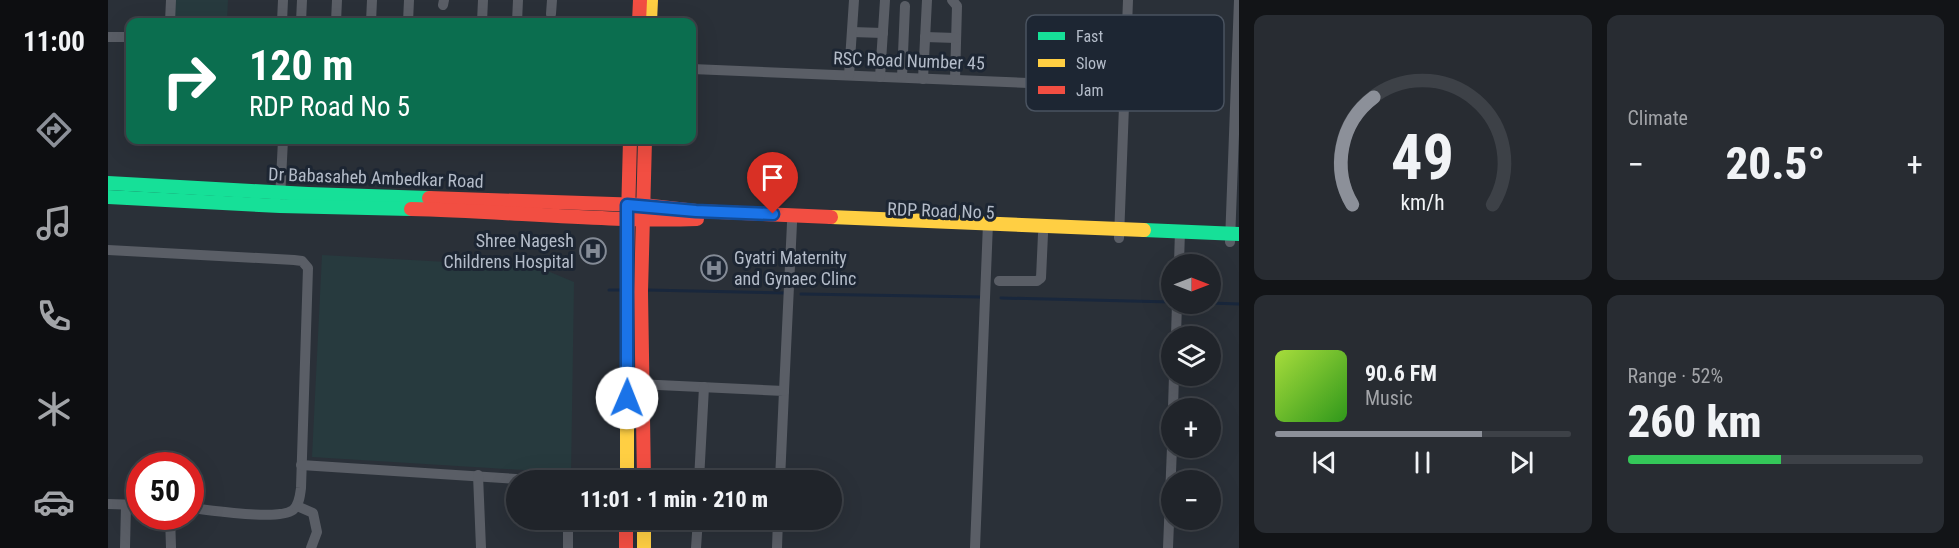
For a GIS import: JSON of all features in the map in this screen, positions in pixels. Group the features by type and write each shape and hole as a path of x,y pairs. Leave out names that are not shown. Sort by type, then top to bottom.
{"main road":[{"path":"639,18 640,0"},
{"path":"650,18 651,0"},
{"path":"627,470 627,205 630,144"},
{"path":"644,470 641,292 645,144"},
{"name":"Dr Babasaheb Ambedkar Road","path":"108,183 280,199"},
{"name":"Dr Babasaheb Ambedkar Road","path":"108,196 280,199 561,209 643,205"},
{"name":"RDP Road No 5","path":"643,205 696,211 1235,238"},
{"name":"Dr Babasaheb Ambedkar Road","path":"561,209 642,221"},
{"name":"RDP Road No 5","path":"642,221 696,219 988,227 1043,234 1119,233"},
{"path":"626,548 627,530"},
{"path":"644,530 644,548"}],"street":[{"path":"170,18 171,0"},
{"path":"282,18 283,0"},
{"path":"301,18 302,0"},
{"path":"336,18 337,0"},
{"path":"371,18 372,0"},
{"path":"408,18 409,0"},
{"path":"482,18 483,0"},
{"path":"517,18 518,0"},
{"path":"551,14 552,0"},
{"path":"849,75 854,0"},
{"path":"880,77 885,0"},
{"path":"923,79 927,0"},
{"path":"952,0 957,6 955,80"},
{"path":"1127,15 1128,0"},
{"path":"1235,238 1239,0"},
{"path":"902,77 906,6"},
{"path":"852,32 883,33"},
{"path":"108,37 126,37"},
{"path":"925,37 956,38"},
{"name":"RSC Road Number 45","path":"696,69 1026,83"},
{"path":"1119,233 1124,111"},
{"path":"280,199 283,144"},
{"path":"780,470 792,223"},
{"path":"975,548 988,227"},
{"path":"999,280 1037,281 1041,278 1043,234"},
{"path":"1179,254 1180,235"},
{"path":"108,250 294,260 306,264 309,273 301,488 297,506 276,516 204,509"},
{"path":"627,383 784,391"},
{"path":"700,470 704,387"},
{"path":"1167,548 1171,458"},
{"path":"301,465 506,478"},
{"path":"478,475 481,548"},
{"path":"108,504 126,505 124,548"},
{"path":"297,506 313,513 317,532 311,548"},
{"path":"170,530 171,548"},
{"path":"568,530 568,548"},
{"path":"696,548 697,530"},
{"path":"777,548 778,530"}],"green space":[{"path":"174,0 228,0 227,18 174,18"},
{"path":"322,255 538,267 574,282 571,470 522,470 312,457"}],"waterway":[{"path":"609,290 622,290"},
{"path":"647,290 786,293"},
{"path":"801,294 982,297"},
{"path":"1001,298 1161,302"},
{"path":"1221,303 1239,304"}],"traffic: fast":[{"path":"108,183 429,198"},
{"path":"108,197 280,206 411,209"},
{"path":"1144,230 1239,234"}],"traffic: slow":[{"path":"650,18 651,0"},
{"path":"831,217 1144,230"},
{"path":"627,255 627,470"},
{"path":"644,530 644,548"}],"traffic: jam":[{"path":"639,18 640,0"},
{"path":"627,255 630,144"},
{"path":"644,470 641,292 645,144"},
{"path":"429,198 643,205 696,211 831,217"},
{"path":"411,209 589,218 697,219"},
{"path":"626,530 626,548"}],"place":[{"name":"Shree Nagesh Childrens Hospital","path":"593,251"},
{"name":"Gyatri Maternity and Gynaec Clinc","path":"714,268"}],"route":[{"path":"627,398 627,205 773,214"}]}
